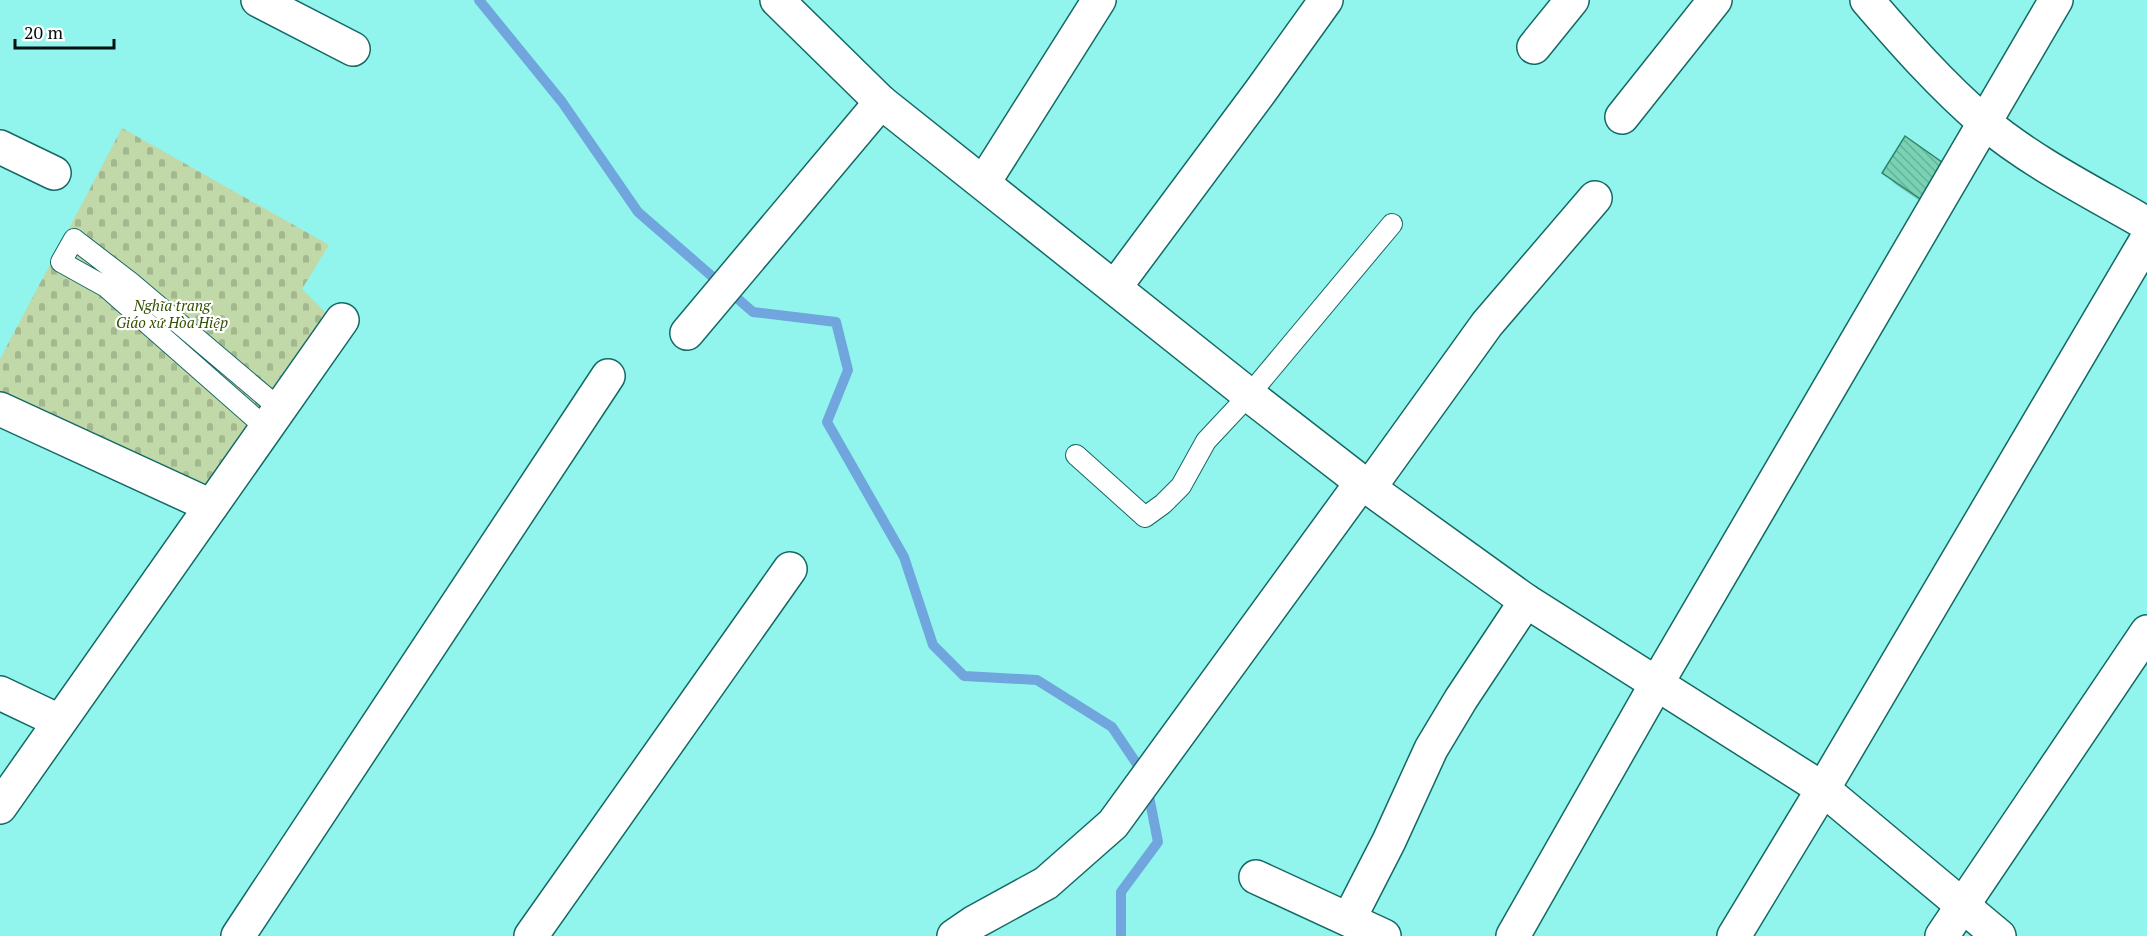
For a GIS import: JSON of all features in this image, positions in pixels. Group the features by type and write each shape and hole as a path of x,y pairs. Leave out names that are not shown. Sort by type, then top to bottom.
{"street":[{"path":"258,0 353,49"},
{"path":"777,0 881,102 1248,395 1365,485 1526,601 1823,789 1964,904 1999,936"},
{"path":"984,182 1099,0"},
{"path":"1115,287 1326,0"},
{"path":"1534,47 1572,0"},
{"path":"1622,117 1715,0"},
{"path":"1867,0 1926,68 1985,122 2031,156 2147,224"},
{"path":"1513,936 1657,683 2056,0"},
{"path":"687,333 881,102"},
{"path":"0,147 54,173"},
{"path":"954,936 972,923 1046,883 1113,825 1487,324 1595,198"},
{"path":"1734,936 2147,239"},
{"path":"0,807 342,320"},
{"path":"238,936 608,376"},
{"path":"0,409 211,506"},
{"path":"531,936 790,569"},
{"path":"1349,919 1389,841 1431,749 1526,601"},
{"path":"1942,936 2147,632"},
{"path":"0,693 59,721"},
{"path":"1256,877 1384,936"}],"lane":[{"path":"1076,455 1145,518 1181,486 1206,441 1248,395 1392,224"},
{"path":"123,289 171,317 214,352 273,419 199,369 158,333 123,289"},
{"path":"158,333 171,317"},
{"path":"199,369 214,352"}],"green space":[{"name":"Nghĩa trang Giáo xứ Hòa Hiệp","path":"122,128 329,245 302,289 329,316 207,491 0,396 0,359"}],"building":[{"path":"1905,136 1946,165 1925,202 1882,173"}],"waterway":[{"path":"479,0 562,102 638,212 753,312 836,322 848,370 827,422 904,557 933,645 964,676 1037,680 1112,727 1145,776 1158,842 1121,892 1121,936"}]}
